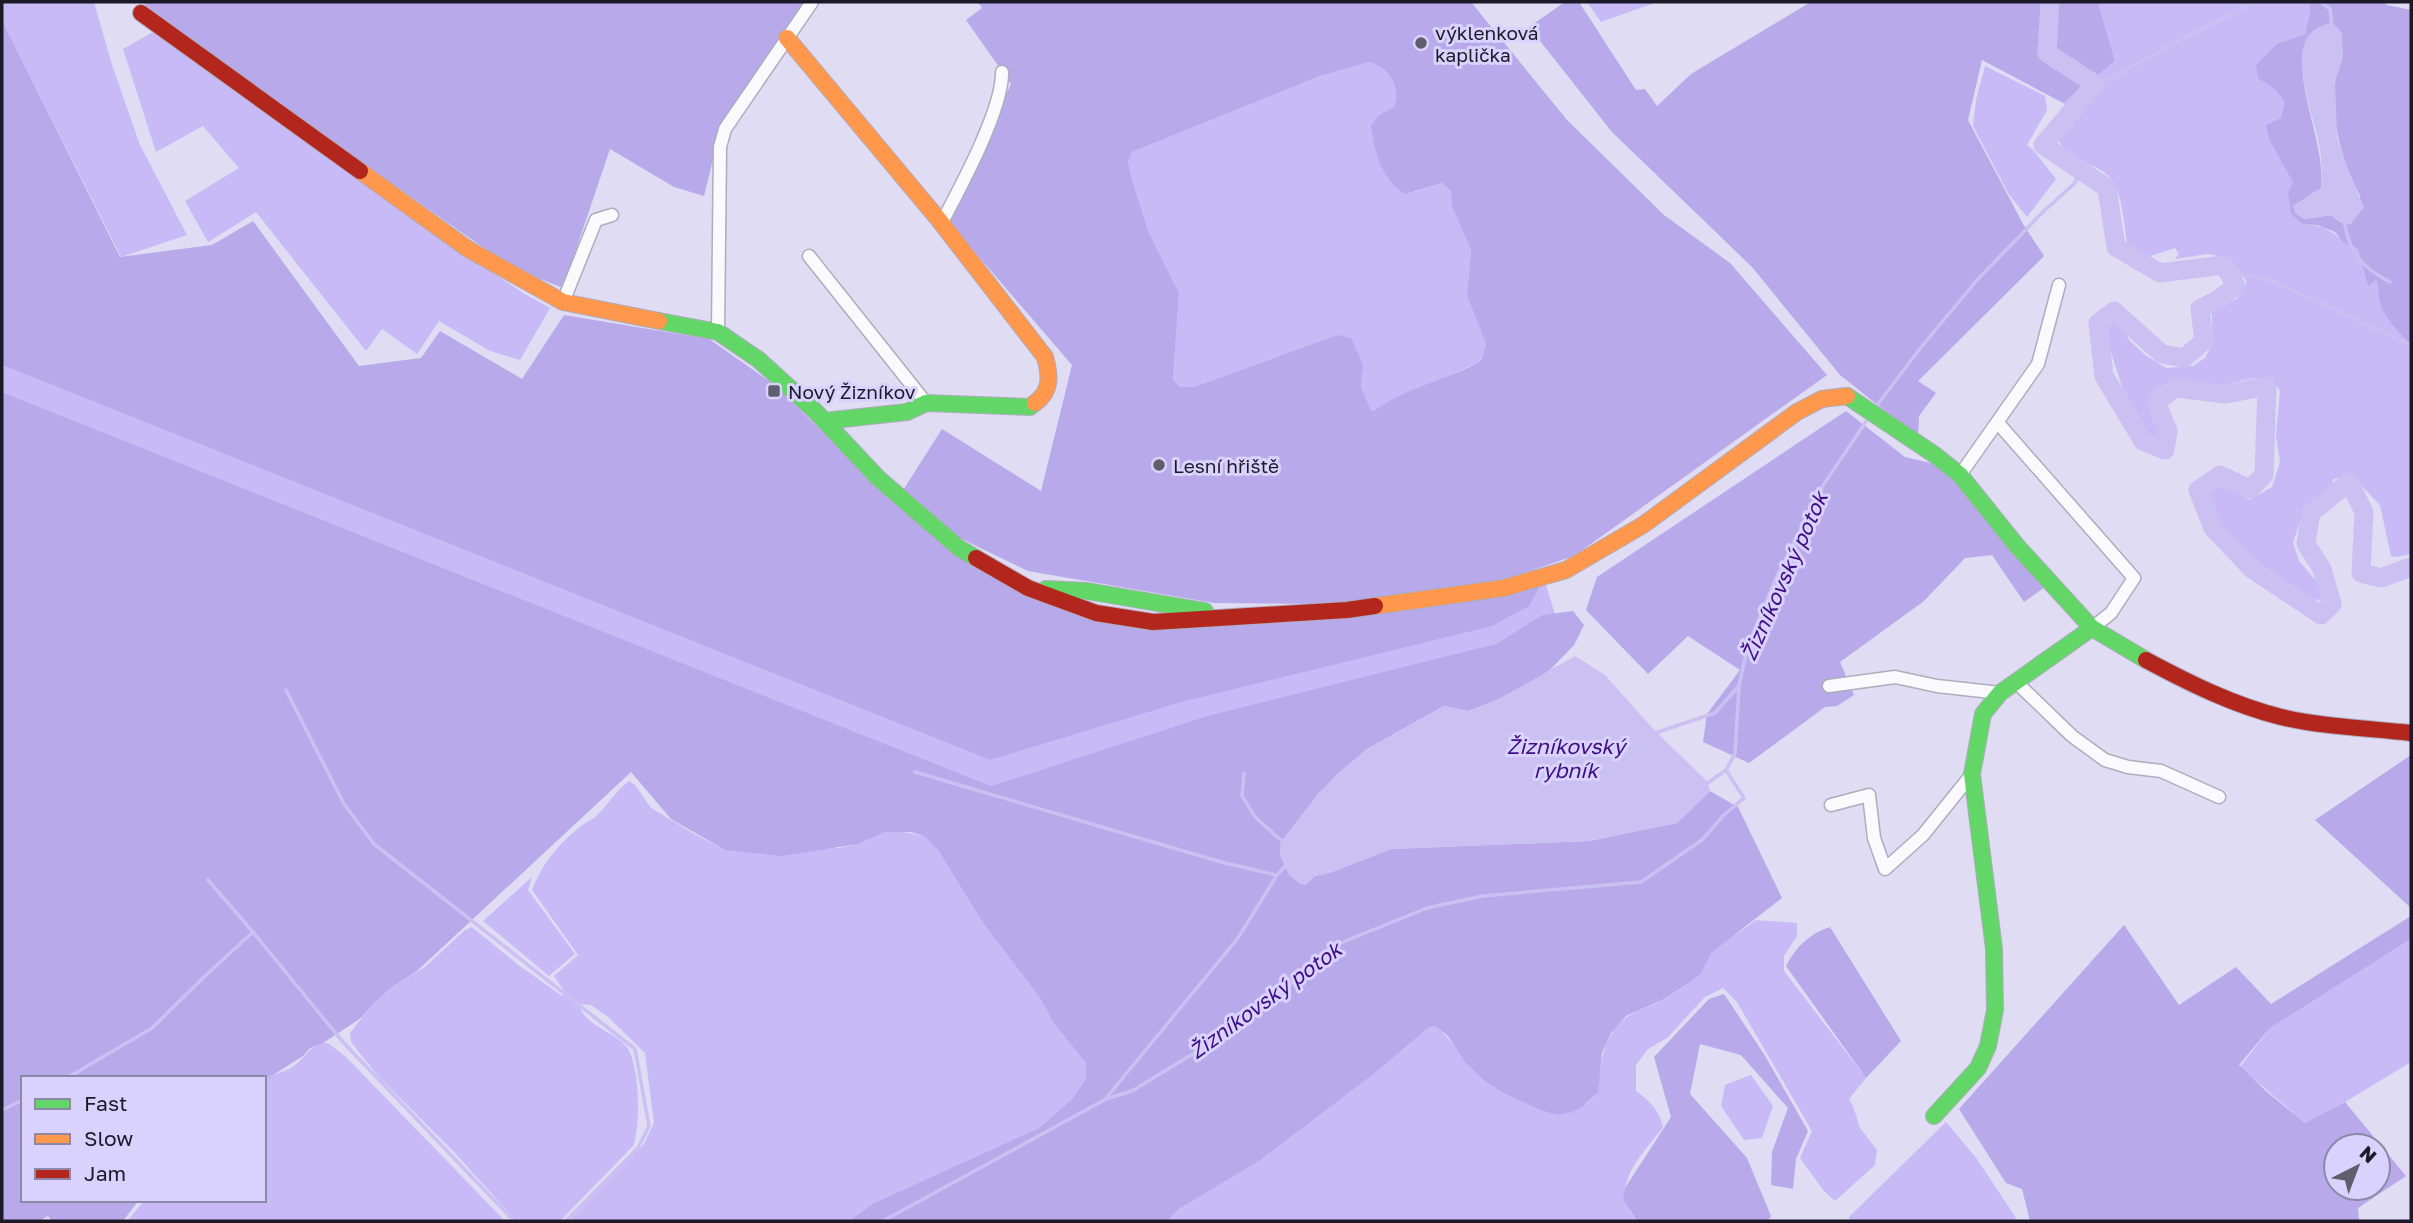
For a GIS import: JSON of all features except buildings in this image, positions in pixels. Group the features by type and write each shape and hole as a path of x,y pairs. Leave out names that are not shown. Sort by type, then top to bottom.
{"street":[{"path":"718,332 720,147 725,129 811,2"},
{"path":"136,7 468,249 563,302 718,332 759,360 824,421 878,478 959,548 1028,588 1087,591 1231,616 1347,610 1504,588 1566,570 1643,525 1797,412 1822,399 1846,396 1856,400 1888,425 1935,455 1959,475 2017,546 2092,628 2169,674 2242,705 2284,717 2411,733"},
{"path":"787,38 942,224 1045,358 1050,377 1044,397 1030,407 926,403 907,412 824,421"},
{"path":"942,224 988,125 1002,86 1002,72"},
{"path":"563,302 596,220 612,215"},
{"path":"809,256 926,403"},
{"path":"1959,475 2038,364 2059,285"},
{"path":"1934,1116 1978,1068 1987,1046 1995,1010 1994,949 1972,774 1983,714 2000,693 2015,681 2110,613 2134,578 1998,423"},
{"path":"1829,686 1895,677 1937,686 2000,693"},
{"path":"2015,681 2072,736 2105,760 2128,767 2161,771 2219,797"},
{"path":"1830,805 1869,795 1874,838 1885,869 1923,835 1972,774"}],"shaded area":[{"path":"2,2 94,2 112,65 140,145 187,235 121,257 2,20"},
{"path":"142,2 806,2 722,122 704,196 674,187 610,149 563,288 511,267 206,53"},
{"path":"978,2 1471,2 1567,120 1664,215 1730,263 1827,375 1574,556 1501,581 1332,604 1214,603 1028,571 962,539 902,492 942,429 1041,491 1072,365 948,221 1011,84 966,20 982,8","holes":["1369,62 1392,79 1396,92 1394,107 1379,115 1371,126 1380,164 1390,181 1405,194 1442,183 1451,191 1452,207 1471,250 1467,296 1486,344 1481,361 1399,396 1374,411 1371,410 1361,387 1363,365 1351,338 1337,335 1194,387 1180,387 1173,379 1179,293 1149,233 1128,161 1132,152 1320,76"]},
{"path":"1565,2 1579,2 1636,90 1645,89 1657,106 1691,74 1811,2 2098,2 2115,61 2063,103 1982,60 1968,120 2023,224 2044,256 1918,381 1936,393 1919,416 1918,437 1840,375 1752,267 1612,132 1529,27"},
{"path":"1587,2 1657,2 1601,22"},
{"path":"2098,2 2309,2 2310,12 2305,34 2277,44 2305,93 2303,224 2328,230 2358,249 2368,285 2376,279 2401,334 2411,345 2411,554 2391,556 2380,505 2353,477 2333,479 2333,483 2304,511 2293,542 2299,561 2317,582 2324,602 2302,595 2227,541 2204,487 2208,483 2225,485 2249,500 2272,487 2280,462 2276,435 2280,391 2274,383 2257,378 2210,388 2178,381 2164,385 2154,391 2151,406 2163,439 2156,442 2131,414 2105,334 2111,318 2116,316 2130,341 2145,355 2166,368 2193,366 2205,358 2212,344 2212,308 2237,299 2247,282 2230,259 2208,254 2175,259 2179,254 2175,248 2147,257 2128,249 2121,205 2112,180 2101,170 2070,153 2057,138 2071,113 2077,110 2063,103 2115,61"},
{"path":"2309,2 2382,2 2411,10 2411,345 2383,310 2376,280 2368,286 2358,249 2343,242 2335,232 2317,225 2303,224 2291,214 2288,192 2293,182 2269,139 2266,125 2281,118 2285,102 2275,89 2258,78 2256,65 2277,44 2305,34 2310,12","holes":["2307,39 2343,56 2337,73 2334,98 2339,141 2360,196 2351,224 2341,223 2331,215 2305,219 2293,206 2321,188 2319,150 2303,73 2303,55"]},
{"path":"2,20 120,257 212,245 253,221 359,366 421,358 440,331 522,379 564,315 709,339 776,386 874,483 956,553 1153,625 1541,584 1529,606 1492,626 1181,702 990,760 2,365"},
{"path":"153,32 385,199 523,293 550,308 520,360 490,351 439,321 417,354 382,329 366,351 256,212 208,242 185,201 239,168 203,126 156,152 123,49"},
{"path":"1369,62 1383,69 1395,85 1394,107 1379,115 1414,192 1442,183 1451,191 1452,207 1471,250 1467,296 1486,344 1481,361 1374,411 1371,410 1361,387 1362,365 1337,335 1194,387 1180,387 1173,379 1179,293 1149,233 1128,161 1132,152 1320,76"},
{"path":"1985,66 2045,96 2047,110 2027,145 2056,179 2027,217 2008,193 1973,126 1976,100"},
{"path":"2,365 990,760 1541,584 1546,585 1555,614 1542,615 1496,644 1085,756 991,786 2,392"},
{"path":"2,392 991,786 1208,716 1496,644 1542,615 1573,611 1584,625 1574,645 1546,674 1497,700 1468,711 1444,706 1367,749 1319,793 1281,842 1280,855 1290,876 1329,873 1391,849 1589,841 1677,823 1710,791 1738,807 1782,898 1711,953 1701,973 1692,981 1664,999 1626,1016 1611,1033 1602,1053 1598,1092 1582,1107 1572,1112 1559,1115 1543,1111 1504,1093 1485,1081 1465,1062 1448,1036 1435,1026 1428,1028 1375,1073 1259,1161 1179,1209 1167,1221 849,1221 874,1203 1039,1128 1073,1098 1086,1079 1086,1063 1055,1025 1038,995 983,923 938,850 924,836 911,832 885,832 858,844 782,856 725,850 671,819 631,772 417,971 392,987 361,1018 323,1043 310,1048 303,1056 273,1075 21,1076 21,1202 137,1202 123,1221 52,1221 48,1216 39,1221 2,1221"},
{"path":"1846,411 1905,457 1947,467 2049,584 2024,602 1992,555 1965,558 1924,601 1840,662 1854,695 1837,706 1825,707 1749,763 1703,742 1707,714 1740,670 1688,636 1648,674 1586,610 1597,577"},
{"path":"2411,755 2411,908 2315,820"},
{"path":"629,781 635,785 651,808 725,850 839,848 858,844 885,832 899,831 924,836 938,850 983,923 1038,995 1055,1025 1086,1063 1086,1079 1073,1098 1039,1128 874,1203 849,1221 569,1221 644,1144 654,1123 645,1053 607,1016 591,1005 579,1004 592,1023 620,1041 631,1054 638,1095 636,1137 633,1146 560,1221 516,1221 455,1153 379,1077 351,1042 350,1033 374,1003 392,987 425,967 465,930 472,927 562,996 564,991 554,976 578,955 532,890 546,862 558,847 600,813"},
{"path":"532,877 528,890 575,954 549,976 483,921"},
{"path":"2411,916 2411,939 2270,1028 2239,1065 2305,1123 2345,1102 2370,1132 2322,1132 2322,1202 2367,1202 2358,1208 2359,1221 2030,1221 2022,1189 2006,1183 1959,1109 2124,925 2179,1005 2236,967 2271,1004"},
{"path":"1756,920 1797,923 1797,936 1784,956 1784,971 1866,1078 1849,1099 1860,1128 1877,1150 1875,1165 1835,1201 1824,1191 1800,1158 1812,1131 1737,1002 1723,988 1705,997 1667,1038 1648,1049 1636,1065 1636,1091 1653,1106 1663,1127 1638,1160 1627,1183 1625,1195 1637,1221 1167,1221 1179,1209 1259,1161 1375,1073 1428,1028 1435,1026 1477,1073 1491,1084 1559,1115 1577,1110 1595,1093 1605,1046 1617,1026 1629,1016 1664,999 1690,982 1699,974 1713,951"},
{"path":"1830,927 1901,1041 1866,1078 1786,966 1804,942"},
{"path":"2411,939 2411,1062 2305,1123 2240,1067 2270,1028"},
{"path":"1724,994 1764,1054 1808,1131 1796,1159 1793,1189 1771,1185 1772,1152 1788,1108 1741,1055 1700,1044 1690,1094 1747,1158 1771,1216 1768,1221 1637,1221 1623,1199 1625,1188 1671,1117 1654,1057 1709,999"},
{"path":"321,1043 328,1043 347,1058 505,1221 127,1221 143,1202 266,1202 266,1077 291,1067"},
{"path":"1751,1075 1773,1106 1762,1138 1744,1140 1721,1106 1725,1085"},
{"path":"1946,1122 1977,1159 2016,1218 2013,1221 1851,1221 1849,1217"},
{"path":"2392,1159 2406,1176 2392,1185"}],"water":[{"path":"2333,23 2342,33 2343,57 2335,82 2337,137 2364,207 2351,224 2341,223 2331,215 2304,219 2295,213 2293,206 2321,188 2322,175 2321,154 2302,70 2302,53 2307,39 2317,29"},
{"name":"Žizníkovský rybník","path":"1575,656 1605,675 1656,732 1707,781 1710,791 1677,823 1589,841 1391,849 1315,876 1306,885 1290,876 1280,855 1281,842 1319,793 1367,749 1444,706 1468,711 1497,700"}],"waterway":[{"path":"2050,2 2047,53 2095,84 2043,145 2107,188 2116,247 2160,273 2224,265 2236,286 2200,309 2204,341 2184,358 2162,354 2114,311 2098,323 2104,376 2143,441 2165,450 2168,431 2156,402 2175,388 2226,394 2267,386 2264,475 2250,489 2220,475 2198,490 2213,528 2252,569 2321,615 2332,604 2322,569 2306,544 2311,513 2349,482 2364,512 2361,573 2381,578 2411,567"},
{"path":"2095,84 2253,2"},
{"path":"2321,2 2330,9 2332,27"},
{"name":"Žizníkovský potok","path":"1875,408 1977,280 2074,184 2081,172"},
{"path":"2344,221 2358,258 2371,271 2390,282"},
{"path":"2228,272 2270,280 2411,345"},
{"name":"Žizníkovský potok","path":"883,1221 1106,1099 1132,1091 1201,1049 1288,987 1301,972 1333,946 1427,908 1483,896 1641,882 1702,840 1724,815 1744,798 1726,770 1735,754 1739,686 1747,649 1776,578 1824,484 1869,417"},
{"path":"1652,734 1715,713 1738,687"},
{"path":"286,690 344,804 374,844 635,1049 649,1126 638,1148 566,1221"},
{"path":"1706,784 1726,770"},
{"path":"915,772 1221,862 1276,875"},
{"path":"1244,773 1242,796 1256,818 1283,842"},
{"path":"1107,1097 1238,938 1277,875 1288,863"},
{"path":"208,880 253,932"},
{"path":"70,1076 152,1028 253,932 342,1041 514,1221"},
{"path":"2,1110 21,1101"}],"traffic: fast":[{"path":"659,321 718,332 759,360 815,411 878,478 959,548 976,558"},
{"path":"1847,396 1960,475 2017,546 2092,628"},
{"path":"824,421 907,412 926,403 1030,407 1035,403"},
{"path":"1046,589 1087,591 1205,611"},
{"path":"1934,1116 1978,1068 1988,1046 1995,1010 1994,949 1972,774 1983,714 2000,693 2092,628 2146,660"}],"traffic: slow":[{"path":"787,38 939,220 1045,357 1048,370 1047,388 1035,403"},
{"path":"360,171 468,249 563,302 659,321"},
{"path":"1375,606 1504,588 1566,570 1643,525 1797,412 1822,399 1847,396"}],"traffic: jam":[{"path":"141,13 360,171"},
{"path":"976,558 1028,588 1096,613 1153,622 1375,606"},
{"path":"2146,660 2212,693 2281,717 2411,733"}],"place":[{"name":"výklenková kaplička","path":"1421,43"},
{"name":"Nový Žizníkov","path":"774,391"},
{"name":"Lesní hřiště","path":"1159,465"}]}
